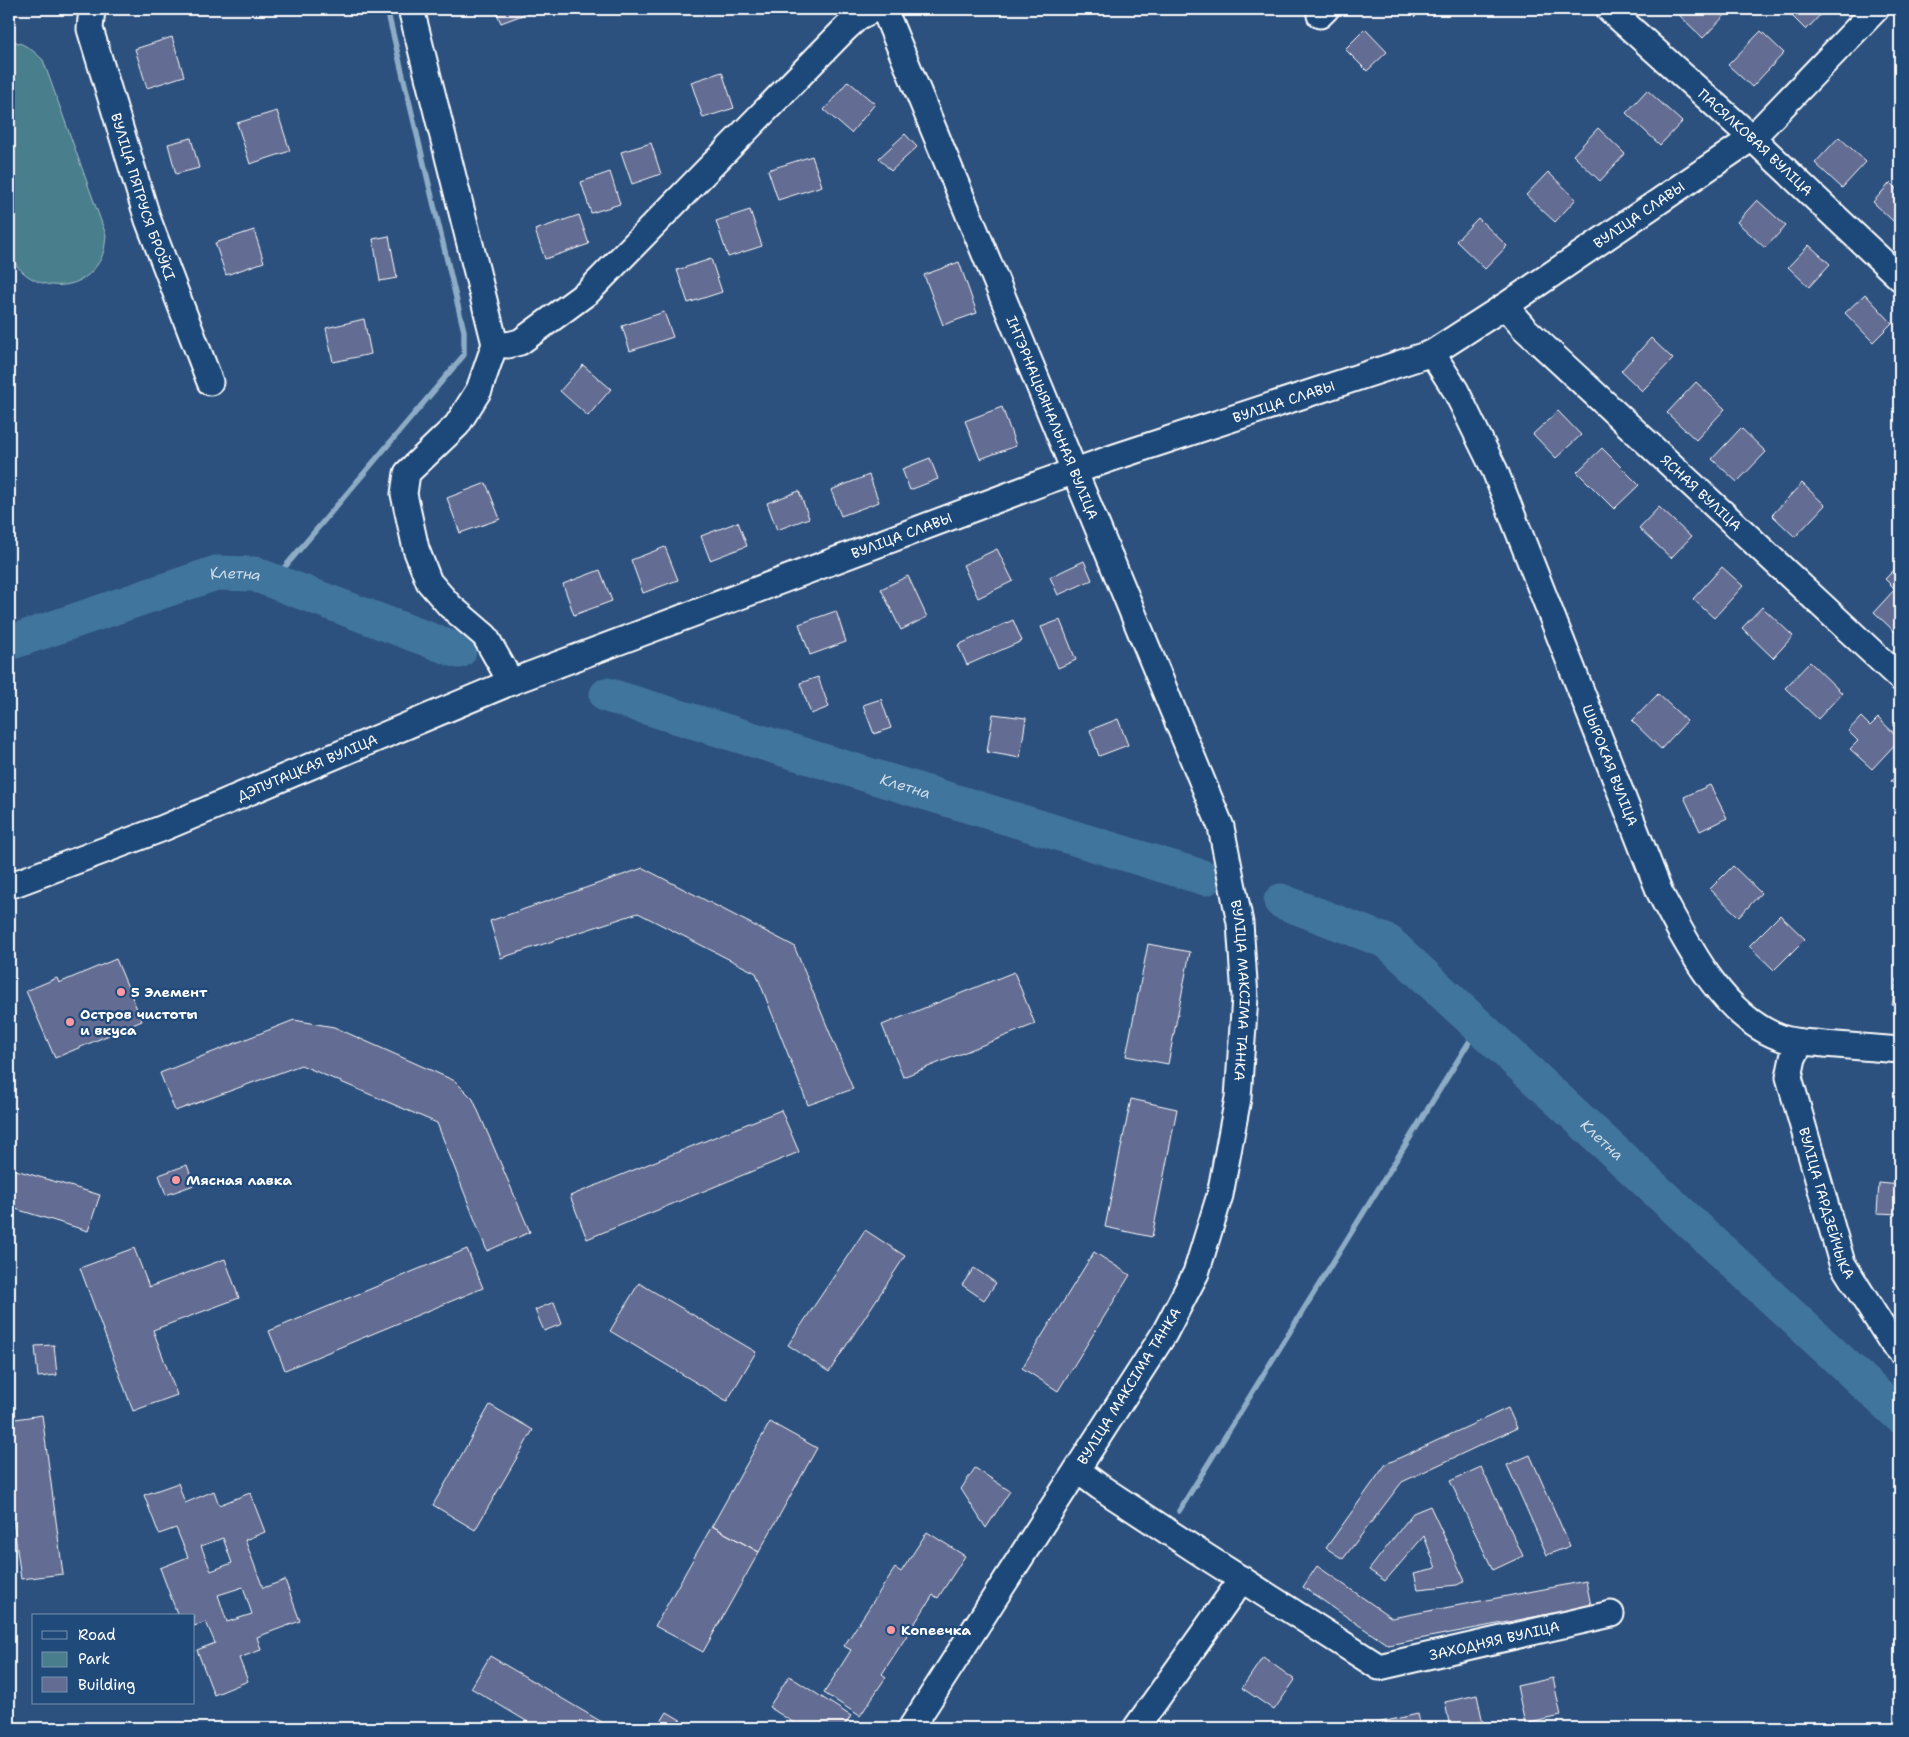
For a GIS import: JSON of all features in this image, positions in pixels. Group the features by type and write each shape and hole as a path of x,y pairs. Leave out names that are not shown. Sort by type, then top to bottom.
{"street":[{"name":"ВУЛІЦА ПЯТРУСЯ БРОЎКІ","path":"92,9 90,29 148,220 210,382"},
{"path":"411,9 495,344 479,390 457,425 407,473 404,494 416,549 429,582 450,606 485,636 511,682"},
{"path":"495,344 508,345 520,342 588,292 845,29 858,17 874,9"},
{"name":"ІНТЭРНАЦЫЯНАЛЬНАЯ ВУЛІЦА","path":"884,9 1221,827"},
{"name":"ПАСЯЛКОВАЯ ВУЛІЦА","path":"1609,9 1752,138 1900,278"},
{"name":"ВУЛІЦА СЛАВЫ","path":"605,647 1075,470 1432,353 1505,306 1752,138 1876,9"},
{"name":"ЯСНАЯ ВУЛІЦА","path":"1505,306 1524,328 1900,678"},
{"name":"ШЫРОКАЯ ВУЛІЦА","path":"1432,353 1456,391 1495,471 1660,893 1691,951 1726,999 1754,1024 1780,1038 1801,1042 1900,1050"},
{"name":"ДЭПУТАЦКАЯ ВУЛІЦА","path":"9,886 161,829 511,682 605,647"},
{"name":"ВУЛІЦА МАКСІМА ТАНКА","path":"911,1728 1164,1334 1196,1273 1220,1195 1238,1098 1245,997 1240,923 1221,827"},
{"name":"ВУЛІЦА ГАРДЗЕЙЧЫКА","path":"1801,1042 1793,1058 1789,1077 1842,1263 1891,1341 1900,1351"},
{"path":"1077,1470 1106,1491 1242,1579 1136,1728"},
{"name":"ЗАХОДНЯЯ ВУЛІЦА","path":"1242,1579 1379,1667 1611,1614"}],"green space":[{"path":"9,40 28,47 43,60 106,235 103,254 97,265 89,274 69,284 46,284 25,274 13,259 9,245"}],"building":[{"path":"495,9 523,9 525,14 501,23"},
{"path":"1407,9 1423,9 1415,17"},
{"path":"1679,9 1731,9 1703,38 1676,12"},
{"path":"1785,9 1816,9 1821,14 1806,30"},
{"path":"1365,29 1387,52 1367,71 1345,49"},
{"path":"1761,31 1784,53 1752,87 1728,65"},
{"path":"172,37 184,76 147,88 135,49"},
{"path":"722,72 734,108 703,118 691,82"},
{"path":"848,81 875,104 851,133 824,110"},
{"path":"1647,90 1682,122 1660,145 1626,113"},
{"path":"277,111 290,151 250,164 237,123"},
{"path":"1598,128 1625,154 1600,181 1573,155"},
{"path":"905,134 917,147 891,171 879,158"},
{"path":"1839,137 1866,162 1842,188 1815,163"},
{"path":"191,138 199,168 176,174 168,144"},
{"path":"651,143 661,174 632,184 621,152"},
{"path":"812,156 822,186 778,200 768,170"},
{"path":"610,172 620,204 591,213 581,182"},
{"path":"1548,172 1576,199 1555,222 1526,195"},
{"path":"1890,183 1900,193 1900,214 1893,221 1873,202"},
{"path":"1757,200 1786,226 1765,248 1737,222"},
{"path":"750,210 762,246 728,257 716,221"},
{"path":"579,215 589,244 545,259 535,230"},
{"path":"1478,218 1507,246 1485,269 1456,241"},
{"path":"254,230 264,262 226,275 215,243"},
{"path":"389,236 397,278 380,281 373,239"},
{"path":"1809,245 1830,264 1809,287 1788,267"},
{"path":"711,259 722,292 688,303 677,270"},
{"path":"959,262 977,313 943,325 924,275"},
{"path":"1865,294 1892,323 1873,342 1845,313"},
{"path":"664,312 673,337 630,351 622,326"},
{"path":"364,319 371,354 333,362 326,328"},
{"path":"1651,338 1673,359 1642,391 1621,371"},
{"path":"583,365 611,389 588,416 560,391"},
{"path":"1696,382 1725,409 1696,440 1667,413"},
{"path":"1002,407 1016,446 980,459 965,421"},
{"path":"1558,411 1581,435 1556,458 1533,434"},
{"path":"1741,428 1766,452 1737,482 1712,459"},
{"path":"1602,448 1639,485 1614,509 1577,472"},
{"path":"930,458 938,479 910,490 902,469"},
{"path":"869,475 879,502 841,516 831,490"},
{"path":"486,483 500,519 460,533 447,498"},
{"path":"1802,483 1825,505 1795,537 1772,515"},
{"path":"799,491 809,518 777,530 767,503"},
{"path":"1659,507 1691,537 1671,558 1639,528"},
{"path":"738,522 747,546 710,560 701,536"},
{"path":"665,547 678,580 643,593 631,560"},
{"path":"997,549 1013,581 978,598 963,565"},
{"path":"1084,561 1092,580 1058,595 1050,577"},
{"path":"1900,564 1900,631 1897,634 1874,612 1895,589 1885,579"},
{"path":"1722,567 1743,586 1714,618 1693,599"},
{"path":"600,570 612,601 574,615 563,584"},
{"path":"908,576 927,617 901,630 881,589"},
{"path":"1762,607 1793,636 1773,658 1742,628"},
{"path":"836,611 846,642 810,655 799,624"},
{"path":"1013,620 1022,641 967,665 958,645"},
{"path":"1060,620 1076,660 1058,668 1041,627"},
{"path":"1810,662 1842,693 1818,719 1785,688"},
{"path":"818,677 829,707 811,714 800,683"},
{"path":"1658,694 1687,721 1661,749 1632,721"},
{"path":"881,699 891,728 874,734 863,705"},
{"path":"993,714 1026,718 1020,758 987,752"},
{"path":"1861,717 1870,726 1878,718 1900,739 1872,769 1850,749 1858,741 1848,731"},
{"path":"1118,719 1128,745 1099,756 1090,730"},
{"path":"1900,771 1900,790 1891,781"},
{"path":"1710,785 1727,818 1700,831 1684,797"},
{"path":"1733,866 1761,893 1739,917 1710,889"},
{"path":"643,868 794,946 853,1089 808,1105 756,973 638,913 501,958 490,921"},
{"path":"1780,915 1805,939 1774,970 1749,946"},
{"path":"1148,944 1190,952 1168,1064 1126,1056"},
{"path":"116,959 142,1021 55,1058 26,991 57,978 59,983"},
{"path":"1900,961 1900,1007 1892,1005"},
{"path":"1014,972 1035,1024 903,1077 882,1025"},
{"path":"294,1020 334,1027 455,1081 473,1099 530,1232 487,1251 437,1123 301,1065 175,1111 160,1073"},
{"path":"1131,1099 1177,1109 1152,1237 1105,1227"},
{"path":"781,1110 799,1152 587,1239 570,1196"},
{"name":"Мясная лавка","path":"187,1165 194,1185 166,1195 159,1175"},
{"path":"9,1168 100,1195 88,1231 9,1207"},
{"path":"1879,1183 1900,1185 1900,1214 1877,1213"},
{"path":"865,1230 905,1256 829,1372 788,1345"},
{"path":"134,1248 149,1287 225,1259 239,1298 153,1330 177,1395 133,1411 80,1268"},
{"path":"467,1249 483,1288 285,1370 269,1331"},
{"path":"1094,1252 1130,1275 1058,1391 1022,1368"},
{"path":"974,1268 996,1283 984,1300 962,1285"},
{"path":"639,1283 756,1352 727,1401 610,1331"},
{"path":"554,1302 562,1324 544,1331 535,1310"},
{"path":"54,1345 57,1375 38,1377 35,1346"},
{"path":"9,1349 12,1349 13,1377 9,1377"},
{"path":"490,1405 533,1430 475,1530 433,1505"},
{"path":"1508,1408 1517,1428 1402,1482 1343,1559 1326,1548 1386,1464"},
{"path":"42,1415 63,1574 21,1579 9,1489 9,1420"},
{"path":"770,1422 817,1448 759,1552 712,1526"},
{"path":"1530,1455 1570,1546 1547,1555 1507,1465"},
{"path":"1481,1467 1523,1556 1493,1570 1450,1481"},
{"path":"975,1468 1010,1491 986,1528 961,1489"},
{"path":"178,1483 185,1503 214,1491 219,1505 250,1493 265,1532 245,1540 263,1588 285,1580 300,1621 257,1637 261,1650 239,1658 248,1681 214,1695 197,1650 215,1643 206,1622 195,1626 195,1614 177,1614 160,1568 188,1557 176,1528 159,1534 144,1495","holes":["223,1538 232,1563 211,1571 201,1546","243,1587 252,1614 227,1622 218,1595"]},
{"path":"1430,1506 1465,1581 1457,1585 1418,1589 1414,1573 1436,1568 1424,1536 1385,1581 1369,1570 1413,1513"},
{"path":"712,1526 759,1552 703,1652 655,1626"},
{"path":"927,1532 965,1556 938,1598 933,1595 882,1674 886,1677 860,1716 824,1693 851,1650 844,1646 895,1568 901,1572"},
{"path":"1317,1566 1392,1618 1586,1581 1591,1606 1388,1645 1303,1587"},
{"path":"490,1656 612,1728 538,1728 471,1688"},
{"path":"1263,1657 1295,1680 1274,1710 1242,1688"},
{"path":"789,1676 851,1716 843,1728 802,1728 769,1707"},
{"path":"1553,1678 1561,1716 1525,1724 1517,1686"},
{"path":"1477,1695 1484,1728 1450,1728 1445,1702"},
{"path":"667,1712 694,1728 657,1728"},
{"path":"1418,1714 1421,1728 1378,1728 1377,1723"},
{"path":"14,1715 15,1728 9,1728 9,1716"}],"waterway":[{"path":"273,581 464,355 464,331 387,9"},
{"name":"Клетна","path":"9,643 216,573 254,574 459,651"},
{"name":"Клетна","path":"607,695 1205,878"},
{"name":"Клетна","path":"1281,901 1388,942 1900,1416"},
{"path":"1179,1511 1479,1026"}],"place":[{"name":"5 Элемент","path":"121,992"},
{"name":"Остров чистоты и вкуса","path":"70,1022"},
{"name":"Мясная лавка","path":"176,1180"},
{"name":"Копеечка","path":"891,1630"}]}
